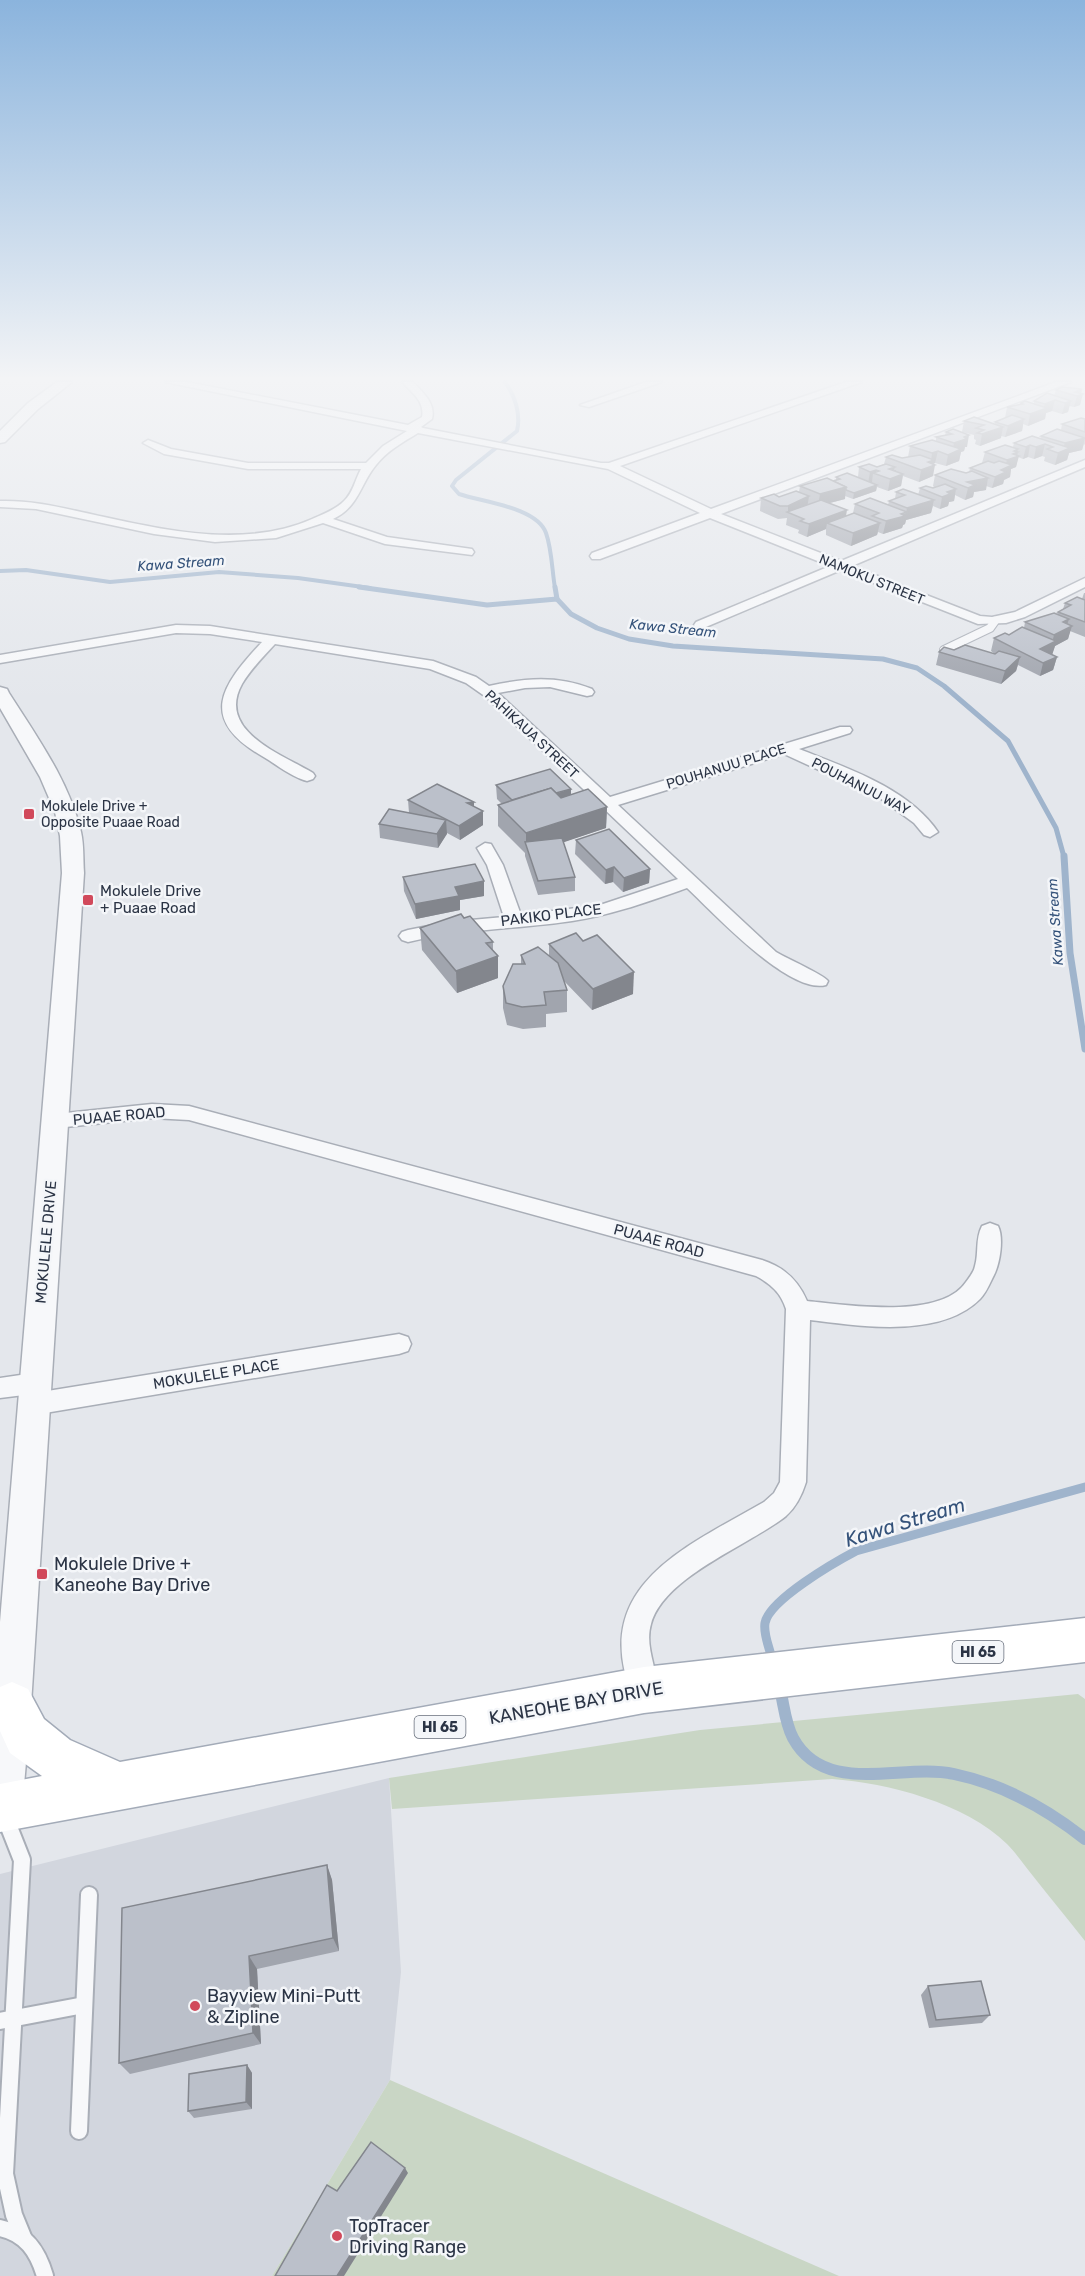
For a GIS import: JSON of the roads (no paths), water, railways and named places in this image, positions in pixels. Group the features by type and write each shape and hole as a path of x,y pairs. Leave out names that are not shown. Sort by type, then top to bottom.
{"main road":[{"name":"KANEOHE BAY DRIVE","path":"1,1810 119,1786 644,1690 1085,1640"},
{"path":"12,1705 27,1736 53,1757 119,1786"}],"street":[{"path":"0,504 41,506 166,535 233,538 268,534 323,519 355,497 359,488"},
{"name":"NAMOKU STREET","path":"657,488 713,515 978,620 995,621 1018,615 1085,582"},
{"path":"596,556 784,488"},
{"path":"701,625 1026,488"},
{"path":"323,519 385,540 468,552"},
{"name":"PAHIKAUA STREET","path":"0,659 176,629 210,630 433,665 464,677 487,691 770,956 795,971 819,981"},
{"path":"272,639 232,687 228,705 229,715 245,740 308,777"},
{"path":"487,691 518,683 544,681 568,684 587,692"},
{"name":"MOKULELE DRIVE","path":"0,693 43,766 60,802 70,832 73,873 12,1705 1,1810"},
{"name":"POUHANUU PLACE","path":"607,803 845,730"},
{"name":"POUHANUU WAY","path":"784,748 833,769 906,807 921,818 930,832"},
{"path":"485,849 495,865 514,921"},
{"name":"PAKIKO PLACE","path":"408,936 455,926 571,916 608,909 690,881"},
{"name":"PUAAE ROAD","path":"56,1121 152,1111 171,1111 205,1117 762,1269 782,1280 789,1288 798,1309 793,1482 790,1493 773,1511 675,1571 652,1593 637,1626 634,1645 644,1690"},
{"path":"798,1309 882,1319 912,1318 941,1311 970,1293 981,1279 988,1265 991,1249 990,1232"},
{"name":"MOKULELE PLACE","path":"0,1389 34,1394 399,1344"}],"lane":[{"path":"944,650 990,628 995,621"},
{"path":"1,1810 22,1860 7,2020 5,2174 14,2215 23,2237"},
{"path":"79,2131 89,1895"},
{"path":"7,2020 84,2006"},
{"path":"0,2228 6,2228 23,2237 37,2252 45,2276"}],"waterway":[{"path":"454,488 459,494 521,511 541,524 551,553 555,588"},
{"name":"Kawa Stream","path":"0,571 26,570 110,582 219,572 298,578 370,588"},
{"name":"Kawa Stream","path":"359,587 487,605 557,599"},
{"path":"555,587 557,599"},
{"name":"Kawa Stream","path":"557,599 571,614 597,628 629,639 673,646 883,659 917,668 944,686 1008,741 1056,828 1064,857"},
{"name":"Kawa Stream","path":"1064,856 1070,953 1085,1049"},
{"name":"Kawa Stream","path":"772,1660 765,1628 769,1614 804,1582 846,1556 856,1551 1085,1487"},
{"name":"Kawa Stream","path":"780,1689 786,1720 793,1738 807,1756 824,1767 866,1774 933,1772 972,1778 1007,1791 1040,1808 1085,1839"}],"place":[{"name":"Mokulele Drive + Opposite Puaae Road","path":"29,814"},
{"name":"Mokulele Drive + Puaae Road","path":"88,900"},
{"name":"Mokulele Drive + Kaneohe Bay Drive","path":"42,1574"},
{"name":"Bayview Mini-Putt & Zipline","path":"195,2006"},
{"name":"TopTracer Driving Range","path":"337,2236"}]}
